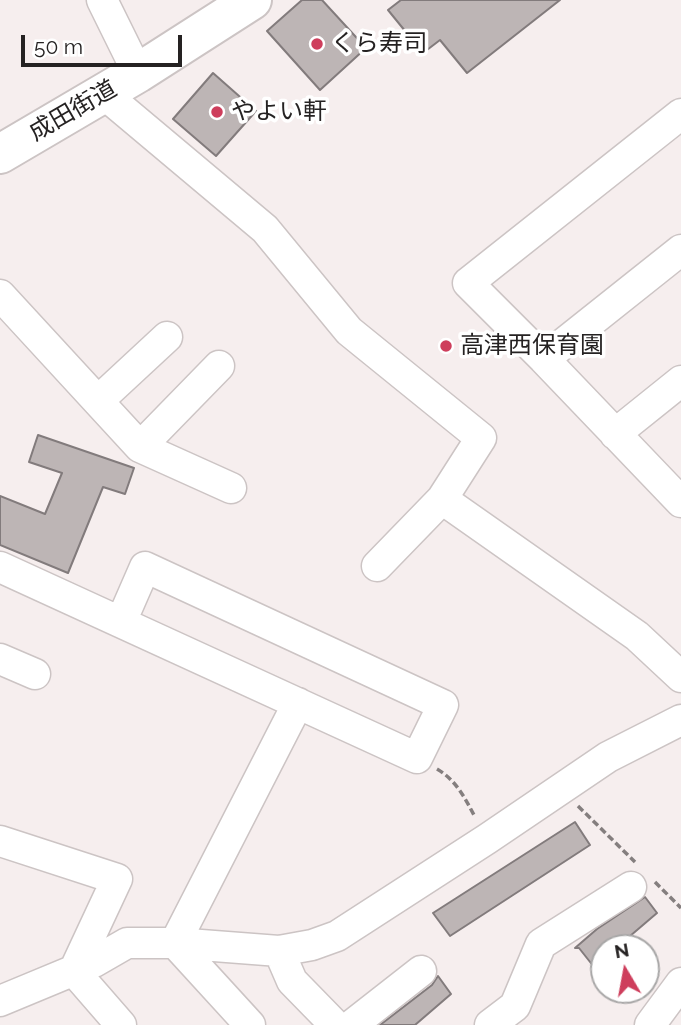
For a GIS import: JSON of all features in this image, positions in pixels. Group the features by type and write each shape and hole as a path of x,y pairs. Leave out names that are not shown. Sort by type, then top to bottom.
{"highway":[{"name":"成田街道","path":"0,154 138,73 253,0"}],"street":[{"path":"102,0 138,73"},
{"path":"103,93 265,229 349,331 481,438 442,499 377,566"},
{"path":"681,114 468,283 681,502"},
{"path":"544,359 681,250"},
{"path":"0,295 141,447 231,488"},
{"path":"98,401 167,337"},
{"path":"141,447 219,366"},
{"path":"615,434 681,382"},
{"path":"442,499 637,636 681,677"},
{"path":"0,567 417,757 443,705 145,567 121,622"},
{"path":"0,659 35,674"},
{"path":"175,943 299,702"},
{"path":"0,1001 94,962 127,943 175,943 279,951 312,945 337,936 608,757 681,720"},
{"path":"0,841 117,879 74,971"},
{"path":"489,1025 515,1006 541,944 640,877"},
{"path":"175,943 250,1025"},
{"path":"279,951 292,981 335,1025"},
{"path":"74,971 108,1020"},
{"path":"352,1025 421,971"},
{"path":"650,1025 681,983"}],"path":[{"path":"417,757 446,774 460,789 487,839"},
{"path":"561,789 640,877 681,908"}],"building":[{"path":"302,0 322,0 366,48 320,90 267,31"},
{"path":"401,0 560,0 467,73 440,40 423,53 388,10"},
{"path":"213,73 256,111 216,156 173,119"},
{"path":"38,435 134,468 125,494 103,487 68,573 0,545 0,496 45,514 62,473 29,462"},
{"path":"575,822 590,845 450,936 433,913"},
{"path":"645,897 657,913 632,934 591,934"},
{"path":"590,935 590,962 579,948 575,948"},
{"path":"438,976 451,994 415,1025 380,1025 432,985"}],"place":[{"name":"くら寿司","path":"317,44"},
{"name":"やよい軒","path":"217,112"},
{"name":"高津西保育園","path":"446,346"}]}
